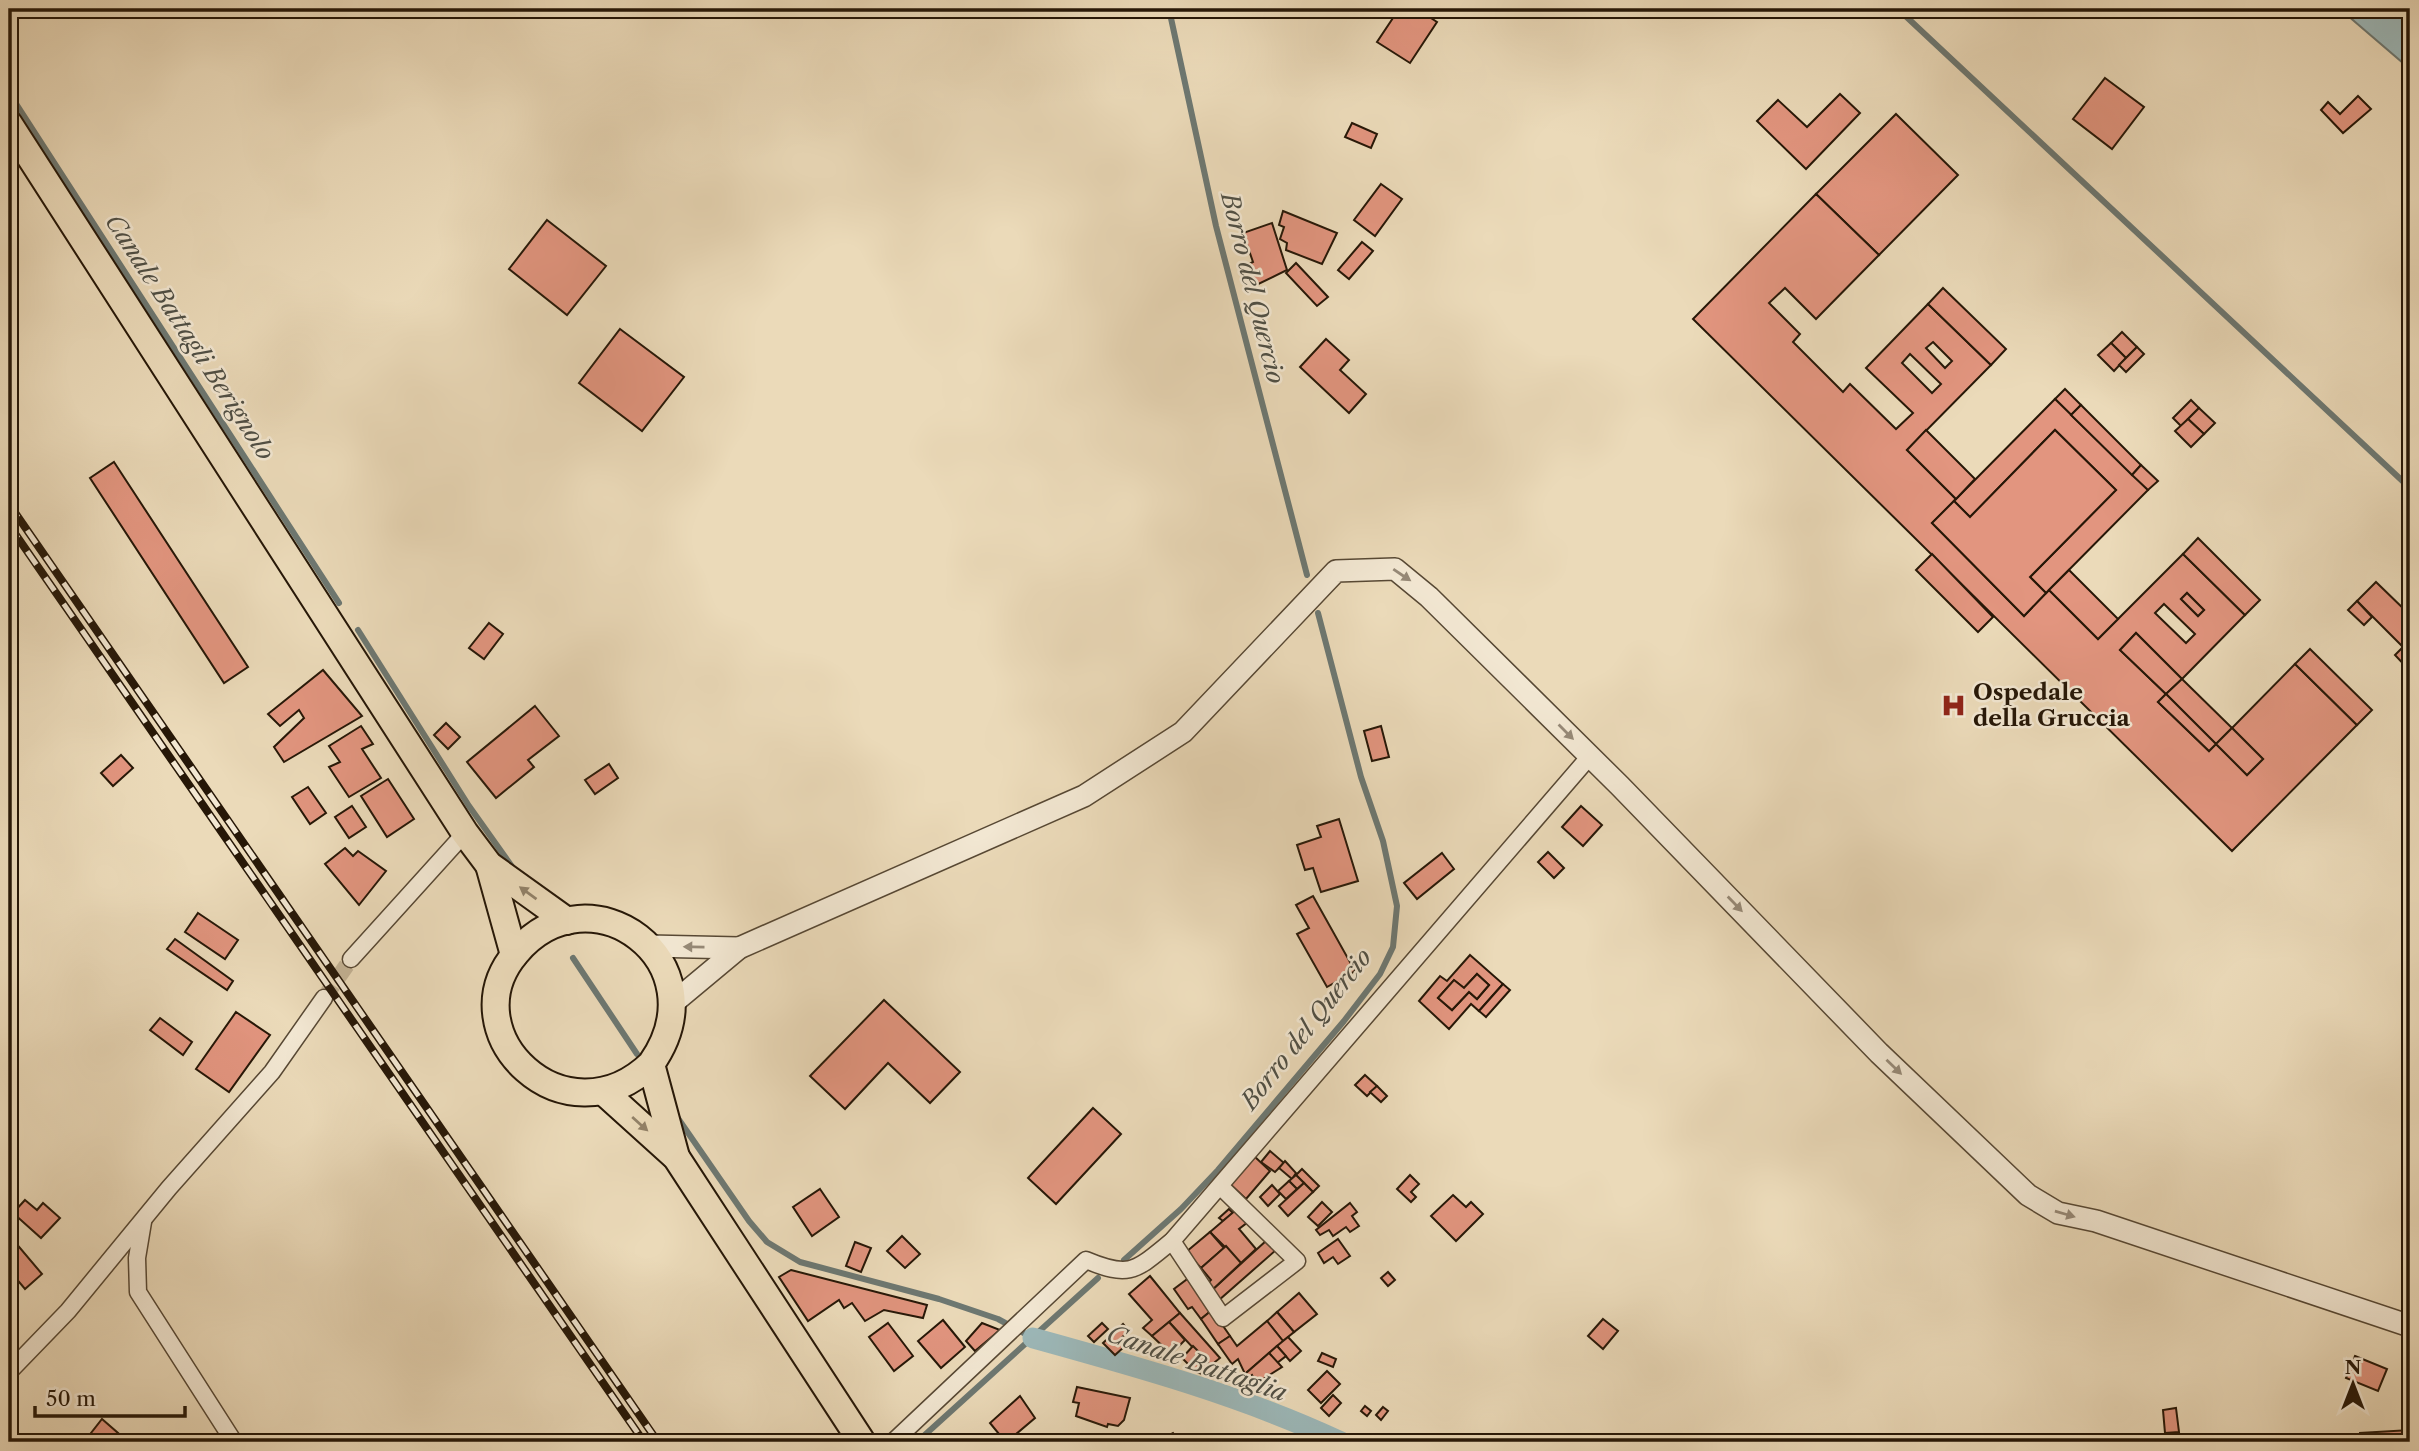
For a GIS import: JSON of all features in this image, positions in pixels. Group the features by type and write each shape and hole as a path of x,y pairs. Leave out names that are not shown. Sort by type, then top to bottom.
{"main road":[{"path":"9,124 465,833 489,865 566,920"},
{"path":"489,865 514,955"},
{"path":"591,919 629,930 649,946 669,981 673,1003 671,1024 662,1048 651,1064 625,1085 604,1092 578,1094 556,1089 537,1080 517,1063 508,1048 497,1016 498,991 514,955 528,940 548,927 566,920 591,919"},
{"path":"651,1064 676,1157"},
{"path":"604,1092 676,1157 862,1442"}],"street":[{"path":"673,1003 739,948 1084,796 1183,732 1336,571 1395,569 1429,597 1590,756 1880,1053 2028,1195 2058,1213 2096,1221 2410,1326"},
{"path":"893,1442 1086,1260 1115,1272 1140,1267 1172,1241 1590,756"},
{"path":"351,959 465,833"},
{"path":"649,946 739,948"},
{"path":"9,1372 68,1311 272,1072 324,998"},
{"path":"1172,1241 1223,1318 1297,1261 1221,1187"},
{"path":"143,1220 137,1258 138,1292 234,1442"}],"water":[{"path":"2340,9 2410,9 2410,69"}],"building":[{"path":"1399,9 1417,9 1437,22 1410,63 1377,42"},
{"path":"2105,78 2144,107 2112,149 2073,119"},
{"path":"1840,94 1860,113 1806,169 1757,121 1778,100 1807,127"},
{"path":"2358,96 2371,109 2343,133 2321,110 2328,102 2340,114"},
{"path":"1896,114 1958,175 1879,255 1816,194"},
{"path":"1352,123 1377,134 1371,148 1345,137"},
{"path":"1381,184 1402,199 1375,236 1354,220"},
{"path":"1816,194 1879,255 1816,319 1785,288 1769,303 1800,334 1793,342 1843,392 1850,384 1896,429 1913,413 1866,368 1928,304 1991,365 1907,450 1956,499 1932,523 2024,616 2049,590 2098,639 2183,554 2245,615 2182,679 2136,633 2120,650 2166,694 2158,702 2209,751 2216,744 2247,775 2263,759 2232,728 2295,664 2357,725 2232,851 1693,319","holes":["1933,342 1952,361 1945,368 1926,348","1910,354 1941,384 1932,393 1902,363","2187,593 2204,610 2198,616 2181,599","2164,604 2195,634 2186,643 2155,613"]},
{"path":"1283,211 1337,233 1322,264 1286,250 1287,243 1280,239 1284,227 1279,225"},
{"path":"547,220 606,266 567,315 509,269"},
{"path":"1272,223 1287,270 1248,289 1243,267 1253,262 1243,233"},
{"path":"1362,242 1373,251 1349,279 1338,270"},
{"path":"1296,263 1328,297 1317,306 1286,273"},
{"path":"1943,288 2006,349 1991,365 1928,304"},
{"path":"620,329 684,377 642,431 579,383"},
{"path":"2122,332 2137,347 2126,358 2111,343"},
{"path":"1326,339 1349,360 1340,370 1366,394 1349,413 1300,367"},
{"path":"2111,343 2126,358 2114,371 2098,355"},
{"path":"2137,347 2144,354 2126,372 2119,365"},
{"path":"2065,389 2081,405 2071,415 2055,399"},
{"path":"2055,399 2148,490 2046,593 2030,577 2116,490 2055,430 1970,517 1954,501"},
{"path":"2191,400 2199,408 2181,426 2173,418"},
{"path":"2081,405 2141,465 2132,475 2071,415"},
{"path":"2199,408 2215,423 2204,434 2188,419"},
{"path":"2188,419 2204,434 2191,447 2175,431"},
{"path":"1926,430 1975,479 1956,499 1907,450"},
{"path":"2055,430 2116,490 2030,577 2046,593 2024,616 1932,523 1954,501 1970,517"},
{"path":"114,462 248,667 224,683 90,478"},
{"path":"2141,465 2158,481 2148,490 2132,475"},
{"path":"2198,538 2260,600 2245,615 2183,554"},
{"path":"1932,554 1993,617 1978,632 1916,570"},
{"path":"2069,570 2118,619 2098,639 2049,590"},
{"path":"2376,582 2410,615 2410,654 2357,601"},
{"path":"2187,593 2204,610 2198,616 2181,599"},
{"path":"2357,601 2372,617 2364,625 2348,610"},
{"path":"489,623 503,634 484,659 469,648"},
{"path":"2136,633 2182,679 2166,694 2120,650"},
{"path":"2403,647 2410,654 2410,671 2395,655"},
{"path":"2310,649 2372,710 2357,725 2295,664"},
{"path":"323,670 362,716 284,762 274,747 304,718 299,710 280,726 268,714"},
{"path":"2182,679 2232,728 2216,744 2166,694"},
{"path":"2166,694 2216,744 2209,751 2158,702"},
{"path":"535,706 559,736 528,760 534,767 496,798 467,762"},
{"path":"446,723 460,737 448,749 434,735"},
{"path":"361,726 373,744 362,749 381,778 349,797 329,767 340,762 329,746"},
{"path":"1381,726 1389,757 1372,761 1364,731"},
{"path":"2232,728 2263,759 2247,775 2216,744"},
{"path":"121,755 133,768 113,786 101,773"},
{"path":"609,764 618,778 595,794 585,780"},
{"path":"388,779 414,819 387,837 361,796"},
{"path":"308,787 326,813 310,824 292,797"},
{"path":"352,806 366,827 349,838 335,817"},
{"path":"1581,806 1602,825 1583,846 1562,827"},
{"path":"1339,819 1358,881 1321,892 1313,868 1305,870 1297,845 1321,837 1317,826"},
{"path":"345,848 353,856 358,851 386,871 359,905 325,864"},
{"path":"1548,852 1564,868 1554,878 1538,862"},
{"path":"1442,853 1454,869 1417,899 1404,883"},
{"path":"1313,896 1355,971 1327,987 1297,934 1309,928 1296,905"},
{"path":"198,913 238,940 225,959 185,932"},
{"path":"175,939 233,981 227,990 167,949"},
{"path":"1470,955 1503,984 1479,1011 1471,1004 1449,1029 1419,1001 1440,976 1447,981","holes":["1477,974 1489,985 1477,999 1469,992 1452,1010 1438,998 1454,980 1464,988"]},
{"path":"1477,974 1489,985 1477,999 1469,992 1452,1010 1438,998 1454,980 1464,988"},
{"path":"1503,984 1510,990 1486,1017 1479,1011"},
{"path":"884,1000 960,1072 930,1103 888,1063 845,1109 810,1076"},
{"path":"236,1012 270,1035 229,1092 196,1069"},
{"path":"160,1018 192,1042 183,1055 150,1030"},
{"path":"1365,1075 1377,1086 1367,1096 1355,1085"},
{"path":"1377,1086 1387,1096 1381,1102 1370,1092"},
{"path":"1093,1108 1121,1134 1056,1204 1028,1178"},
{"path":"1270,1151 1284,1163 1275,1172 1261,1162"},
{"path":"1254,1156 1270,1171 1246,1199 1230,1184"},
{"path":"1285,1161 1296,1173 1292,1179 1279,1168"},
{"path":"1302,1169 1319,1186 1313,1192 1296,1175"},
{"path":"1296,1175 1304,1183 1297,1189 1289,1181"},
{"path":"1410,1175 1419,1184 1411,1192 1416,1197 1411,1202 1397,1189"},
{"path":"1289,1181 1297,1189 1286,1199 1278,1191"},
{"path":"1304,1183 1313,1192 1288,1216 1279,1206"},
{"path":"1272,1185 1280,1194 1268,1206 1260,1197"},
{"path":"820,1189 839,1217 812,1236 793,1207"},
{"path":"1453,1195 1466,1207 1471,1202 1483,1214 1456,1241 1431,1216"},
{"path":"25,1200 37,1210 43,1203 60,1218 41,1238 13,1213"},
{"path":"1322,1202 1332,1212 1318,1226 1308,1217"},
{"path":"1350,1203 1357,1212 1352,1216 1359,1226 1350,1232 1346,1227 1333,1236 1329,1230 1320,1235 1316,1230"},
{"path":"1229,1209 1233,1213 1223,1221 1219,1218"},
{"path":"1237,1209 1248,1222 1239,1229 1256,1249 1241,1263 1210,1232"},
{"path":"1210,1232 1224,1248 1201,1268 1186,1252"},
{"path":"9,1235 42,1274 25,1289 9,1270"},
{"path":"902,1236 920,1254 905,1268 887,1251"},
{"path":"1338,1239 1350,1256 1338,1264 1333,1257 1324,1263 1318,1253"},
{"path":"1267,1240 1276,1250 1219,1300 1211,1291"},
{"path":"855,1242 871,1248 861,1272 846,1266"},
{"path":"1226,1246 1241,1263 1211,1291 1206,1285 1211,1280 1201,1268"},
{"path":"791,1270 927,1305 923,1318 884,1310 865,1321 852,1303 844,1308 839,1300 808,1321 779,1277"},
{"path":"1388,1272 1395,1280 1388,1286 1381,1278"},
{"path":"1150,1276 1180,1313 1152,1336 1143,1328 1152,1320 1129,1294"},
{"path":"1190,1277 1212,1310 1201,1319 1192,1307 1188,1309 1174,1289"},
{"path":"1299,1293 1317,1314 1294,1332 1277,1312"},
{"path":"1212,1310 1230,1336 1218,1344 1201,1319"},
{"path":"1277,1312 1294,1332 1283,1341 1267,1321"},
{"path":"1180,1313 1220,1358 1210,1366 1169,1322"},
{"path":"1603,1319 1618,1331 1603,1349 1588,1336"},
{"path":"943,1320 965,1347 941,1368 918,1341"},
{"path":"1267,1321 1283,1341 1245,1374 1238,1359 1232,1364 1218,1344 1230,1336 1237,1346"},
{"path":"1169,1322 1185,1340 1171,1354 1152,1336"},
{"path":"888,1323 913,1356 894,1371 869,1337"},
{"path":"982,1323 1000,1330 975,1351 966,1341"},
{"path":"1102,1323 1108,1329 1094,1342 1088,1336"},
{"path":"1123,1324 1129,1331 1119,1340 1125,1346 1115,1355 1103,1343"},
{"path":"1288,1337 1301,1351 1290,1361 1277,1346"},
{"path":"1193,1346 1199,1352 1189,1365 1182,1358"},
{"path":"1277,1346 1286,1356 1277,1363 1269,1353"},
{"path":"1199,1352 1214,1370 1210,1377 1186,1368"},
{"path":"1269,1353 1282,1367 1257,1383 1252,1375 1248,1378 1245,1374"},
{"path":"1322,1353 1336,1359 1333,1367 1318,1361"},
{"path":"2355,1356 2387,1369 2378,1391 2346,1378"},
{"path":"1327,1371 1340,1384 1321,1403 1308,1390"},
{"path":"1077,1387 1130,1398 1124,1420 1118,1426 1108,1424 1107,1427 1076,1416 1079,1403 1073,1402"},
{"path":"1333,1395 1341,1403 1329,1416 1321,1408"},
{"path":"1020,1396 1035,1418 1009,1440 1006,1437 1003,1439 990,1423"},
{"path":"1365,1406 1371,1411 1367,1416 1361,1411"},
{"path":"1383,1407 1388,1411 1381,1420 1376,1415"},
{"path":"2176,1408 2179,1432 2165,1433 2163,1410"},
{"path":"102,1419 118,1433 111,1442 84,1442"},
{"path":"2410,1430 2410,1442 2360,1442 2360,1433"},
{"path":"1173,1433 1179,1442 1158,1441"},
{"path":"2118,1434 2118,1442 2102,1442 2102,1435"},
{"path":"2023,1437 2024,1442 2014,1442 2013,1438"}],"waterway":[{"name":"Borro del Quercio","path":"1169,9 1216,226 1307,575"},
{"path":"1898,9 2410,488"},
{"name":"Canale Battagli Berignolo","path":"9,93 339,603"},
{"name":"Borro del Quercio","path":"1124,1260 1181,1209 1218,1170 1344,1021 1380,974 1393,947 1397,906 1383,841 1361,777 1318,613"},
{"name":"Canale Battagli Berignolo","path":"358,630 469,806 513,868"},
{"name":"Canale Battagli Berignolo","path":"573,958 637,1054"},
{"name":"Canale Battagli Berignolo","path":"675,1114 749,1221 767,1242 800,1262 939,1299 998,1319 1033,1338"},
{"name":"Borro del Quercio","path":"917,1442 1098,1278"},
{"name":"Canale Battaglia","path":"1033,1338 1228,1397 1341,1442"}],"tunnel":[{"path":"324,998 351,959"}],"railway":[{"path":"9,504 658,1442"},
{"path":"9,525 644,1442"}],"place":[{"name":"Ospedale della Gruccia","path":"1953,705"}]}
